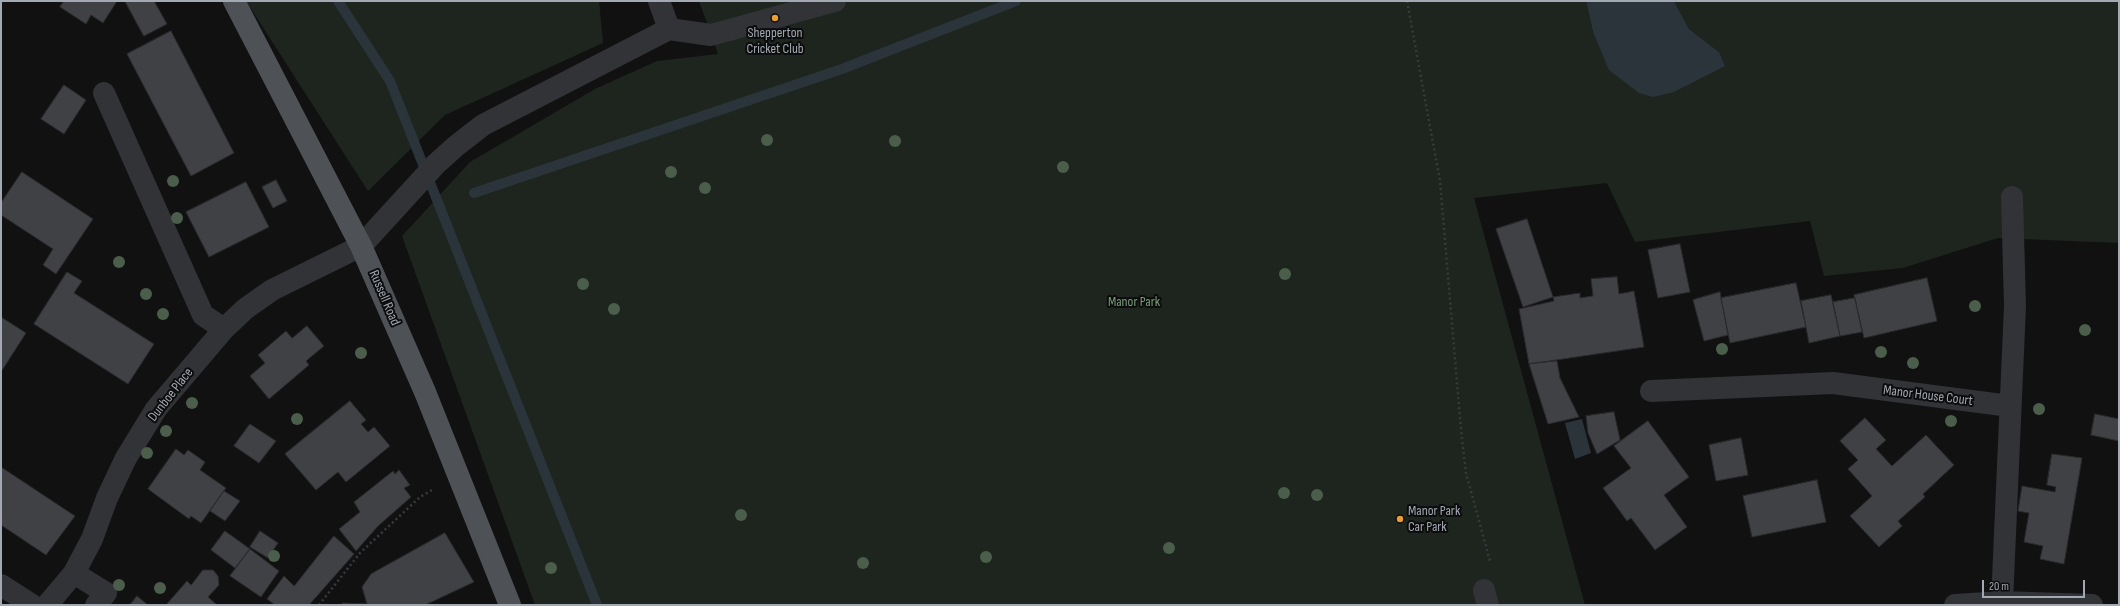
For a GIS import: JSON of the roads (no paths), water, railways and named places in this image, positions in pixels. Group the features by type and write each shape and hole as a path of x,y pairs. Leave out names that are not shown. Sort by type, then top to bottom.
{"main road":[{"name":"Russell Road","path":"234,1 361,246 424,392 510,605"}],"street":[{"path":"659,1 669,29"},
{"path":"361,246 436,164 483,125 669,29 711,35 835,1"},
{"path":"104,92 203,315 224,329"},
{"path":"2002,602 2015,306 2012,197"},
{"name":"Dunboe Place","path":"47,605 74,573 92,539 107,498 126,458 156,409 224,329 245,308 272,290 361,246"},
{"name":"Manor House Court","path":"1651,391 1833,383 2010,406"},
{"path":"74,573 106,593 96,605"},
{"path":"1,585 32,605"},
{"path":"1955,605 2002,602 2092,605"}],"waterway":[{"path":"338,1 390,81 597,605"},
{"path":"474,193 842,69 1016,1"}],"place":[{"name":"Shepperton Cricket Club","path":"775,18"},
{"name":"Manor Park Car Park","path":"1400,519"}],"park label":[{"name":"Manor Park","path":"1134,302"}]}
